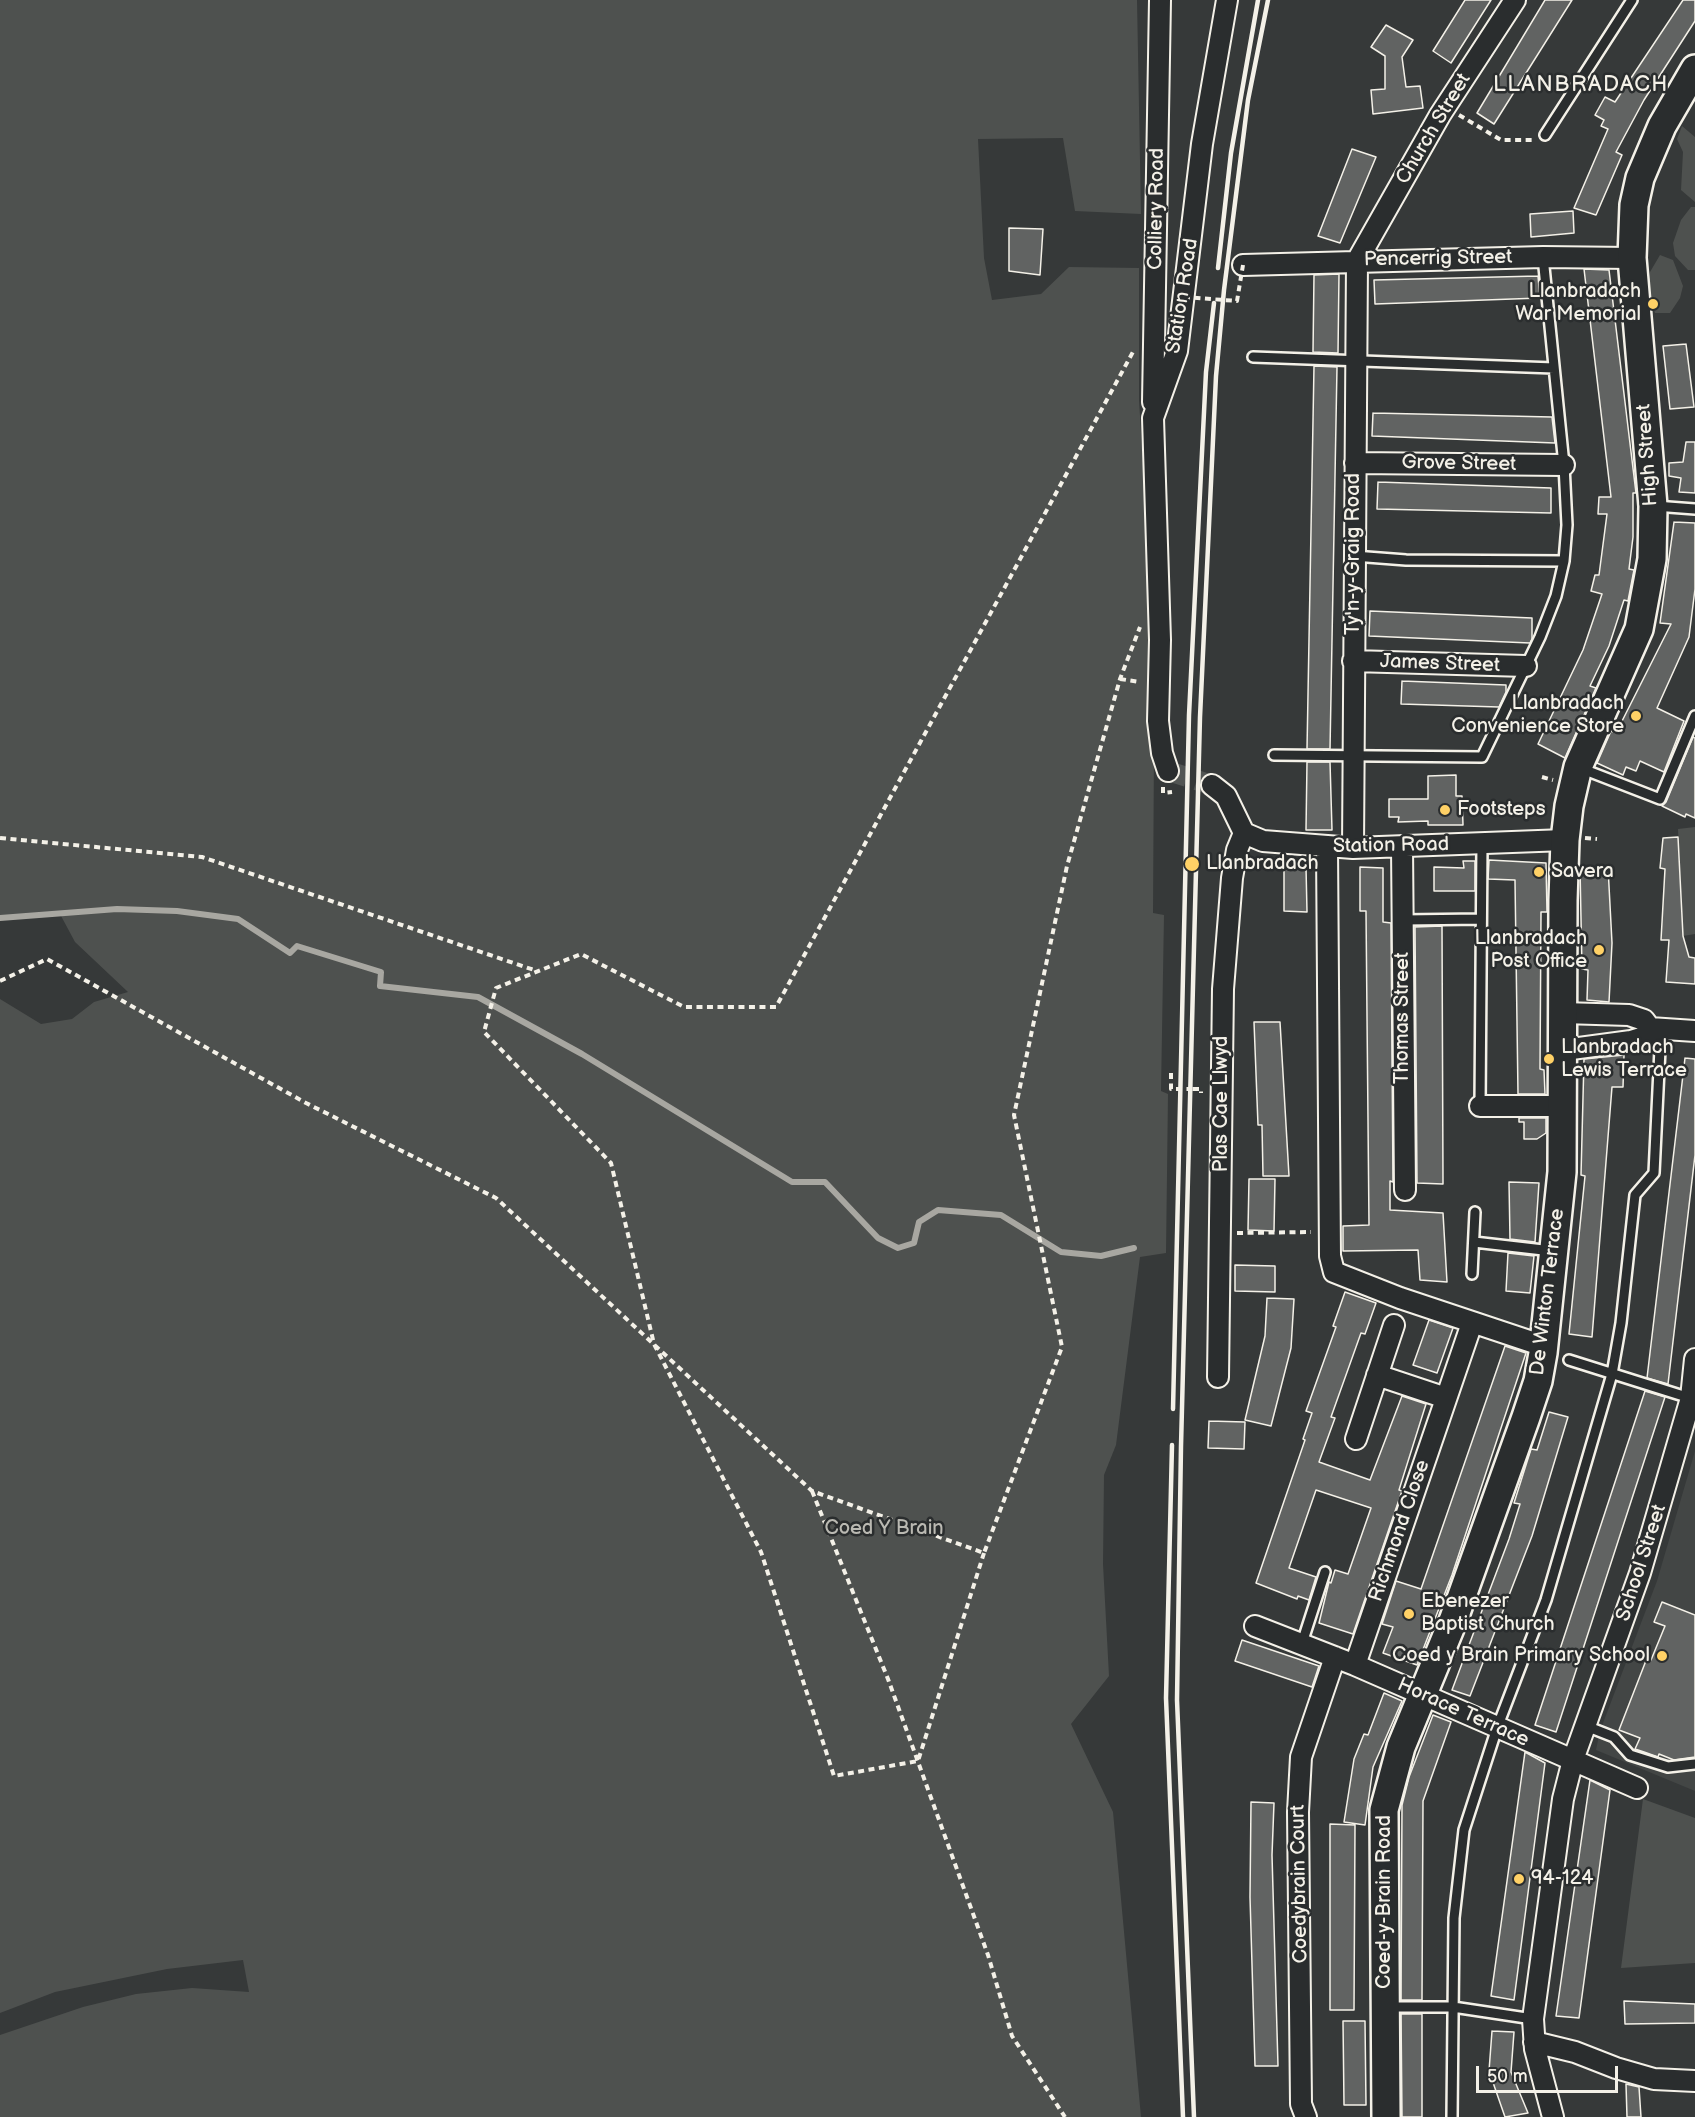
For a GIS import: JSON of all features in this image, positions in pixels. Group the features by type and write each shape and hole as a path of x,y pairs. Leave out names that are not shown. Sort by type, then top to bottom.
{"street":[{"name":"Colliery Road","path":"1153,418 1160,0"},
{"name":"Station Road","path":"1168,771 1162,753 1158,721 1160,640 1153,418 1177,351 1202,144 1227,0"},
{"name":"Church Street","path":"1356,261 1445,107 1515,0"},
{"name":"High Street","path":"1563,1013 1564,840 1578,767 1639,628 1652,559 1653,506 1632,258 1634,205 1640,178 1662,126 1695,69"},
{"name":"Pencerrig Street","path":"1243,265 1543,257 1632,258"},
{"name":"Ty'n-y-Graig Road","path":"1353,848 1356,261"},
{"name":"Grove Street","path":"1355,463 1564,465"},
{"name":"James Street","path":"1353,661 1526,666"},
{"path":"1212,785 1226,796 1244,833"},
{"name":"Station Road","path":"1244,833 1263,841 1353,848 1564,840"},
{"name":"Plas Cae Llwyd","path":"1218,1377 1223,989 1232,878 1236,850 1244,833"},
{"name":"Thomas Street","path":"1402,846 1405,1190"},
{"path":"1327,847 1330,1256 1335,1272 1351,1280 1472,1323 1544,1346"},
{"path":"1563,1013 1629,1015 1644,1020 1655,1028 1695,1031"},
{"name":"De Winton Terrace","path":"1423,1695 1453,1621 1538,1381 1556,1252 1564,1106 1563,1013"},
{"path":"1564,1050 1631,1041 1647,1036 1655,1028"},
{"path":"1480,1106 1564,1106"},
{"name":"Richmond Close","path":"1354,1665 1472,1323"},
{"path":"1356,1439 1394,1325"},
{"name":"School Street","path":"1552,2117 1541,2080 1534,2042 1533,2019 1558,1836 1573,1760 1640,1573 1693,1399 1695,1359"},
{"path":"1377,1375 1446,1398"},
{"name":"Horace Terrace","path":"1255,1626 1354,1665 1637,1788"},
{"name":"Coedybrain Court","path":"1306,2117 1301,2093 1298,1812 1301,1757 1335,1657"},
{"name":"Coed-y-Brain Road","path":"1386,2117 1384,1810 1401,1747 1423,1695"},
{"path":"1534,2042 1575,2052 1616,2068 1654,2079 1695,2081"}],"lane":[{"path":"1545,135 1632,0"},
{"path":"1274,755 1482,758 1556,596 1564,561 1567,525 1564,465 1543,257"},
{"path":"1253,357 1554,368"},
{"path":"1653,506 1695,509"},
{"path":"1354,556 1406,561 1564,561"},
{"path":"1578,767 1660,799 1695,716"},
{"path":"1480,1106 1482,843"},
{"path":"1403,920 1481,920"},
{"path":"1452,2117 1454,1917 1464,1830 1497,1728 1546,1600 1612,1374 1621,1323 1635,1195 1654,1173 1655,1028"},
{"path":"1472,1274 1474,1212"},
{"path":"1474,1242 1556,1252"},
{"path":"1569,1359 1693,1399"},
{"path":"1302,1643 1325,1572"},
{"path":"1586,1726 1614,1737 1630,1755 1668,1767 1695,1764"},
{"path":"1384,2007 1453,2007 1533,2019"}],"path":[{"path":"1445,107 1501,140 1541,140 1545,135"},
{"path":"1184,297 1237,301 1243,265"},
{"path":"918,1761 834,1776 761,1552 654,1344 611,1163 484,1032 496,988 581,954 684,1007 776,1007 1138,342"},
{"path":"918,1761 984,1553 1062,1347 1014,1115 1067,866 1120,679 1142,623"},
{"path":"0,838 202,857 538,971"},
{"path":"0,981 47,959 306,1103 496,1198 812,1491 984,1553"},
{"path":"1171,1073 1171,1089 1201,1089 1201,1096"},
{"path":"1221,1233 1305,1232"},
{"path":"812,1491 888,1679 988,1955 1012,2036 1065,2117"}],"shaded area":[{"name":"Coed y Brain Primary School","path":"1695,1451 1695,1791 1596,1750 1600,1731 1657,1581"}],"green space":[{"name":"Coed Y Brain","path":"0,0 1137,0 1141,214 1075,211 1063,138 978,139 984,258 992,300 1041,294 1069,267 1139,268 1139,400 1150,577 1154,743 1153,913 1164,915 1161,1091 1168,1094 1166,1253 1140,1257 1116,1445 1104,1475 1103,1564 1109,1676 1071,1724 1113,1812 1141,2117 0,2117 0,2035 83,2007 136,1994 192,1988 249,1992 243,1960 167,1969 55,1992 0,2013 0,999 41,1024 72,1019 94,1002 128,992 75,942 60,914 0,918"},
{"path":"1682,126 1695,137 1695,202 1681,190 1683,152 1677,139"},
{"path":"1691,207 1695,207 1695,270 1688,270 1675,256 1673,243 1681,220"},
{"path":"1660,255 1673,260 1683,286 1680,298 1670,313 1655,313 1649,294 1650,272"},
{"path":"1695,827 1695,934 1683,936 1678,829"},
{"path":"1643,1799 1695,1818 1695,1963 1621,1968"}],"building":[{"path":"1465,0 1491,0 1451,63 1433,51"},
{"path":"1545,0 1572,0 1494,124 1477,113"},
{"path":"1683,0 1695,0 1695,21 1644,100 1616,152 1622,155 1596,215 1574,208 1608,129 1601,126 1604,120 1595,115 1605,97 1615,102"},
{"path":"1386,25 1413,40 1402,57 1406,87 1420,86 1423,108 1373,114 1371,90 1385,89 1385,56 1371,47"},
{"path":"1352,149 1376,157 1340,243 1318,236"},
{"path":"1573,211 1574,233 1531,237 1530,214"},
{"path":"1009,228 1043,229 1040,275 1009,271"},
{"path":"1584,269 1609,270 1636,493 1633,493 1633,537 1629,569 1634,570 1628,601 1624,600 1609,646 1590,686 1596,688 1565,758 1538,744 1583,650 1602,594 1591,591 1595,575 1599,575 1607,514 1598,514 1599,497 1611,497"},
{"path":"1339,274 1338,353 1313,352 1314,275"},
{"path":"1538,276 1540,298 1375,304 1374,280"},
{"path":"1686,344 1694,407 1670,409 1663,346"},
{"path":"1314,366 1337,367 1330,749 1307,749"},
{"path":"1373,413 1552,417 1555,443 1372,436"},
{"path":"1686,442 1695,442 1695,493 1679,492 1681,478 1669,476 1669,463 1683,462"},
{"path":"1378,482 1551,488 1551,513 1377,509"},
{"path":"1674,522 1695,523 1695,589 1689,637 1657,708 1684,721 1664,772 1640,761 1636,771 1626,767 1623,775 1597,763 1611,731 1616,733 1671,624 1660,623"},
{"path":"1370,611 1532,618 1532,639 1530,643 1369,636"},
{"path":"1402,681 1506,685 1506,692 1499,707 1401,704"},
{"path":"1693,737 1695,738 1695,818 1686,814 1685,817 1662,806 1666,802"},
{"path":"1307,762 1330,762 1332,830 1306,830"},
{"name":"Footsteps","path":"1456,775 1456,796 1462,796 1463,825 1428,825 1428,821 1398,822 1399,817 1389,817 1389,799 1428,799 1428,776"},
{"path":"1678,837 1683,936 1689,957 1695,958 1695,984 1666,982 1669,940 1661,940 1665,869 1660,868 1663,838"},
{"path":"1489,860 1546,863 1547,912 1541,912 1540,1069 1544,1070 1545,1094 1518,1094 1515,880 1488,879"},
{"path":"1463,861 1475,861 1475,891 1434,891 1434,867 1464,868"},
{"path":"1306,867 1307,912 1284,911 1284,868"},
{"path":"1360,867 1383,868 1383,922 1391,923 1393,1182 1390,1181 1390,1210 1443,1213 1447,1282 1420,1280 1418,1250 1343,1251 1343,1226 1369,1225 1366,911 1360,911"},
{"path":"1608,867 1612,943 1609,1002 1587,1000 1588,970 1582,969 1580,868"},
{"path":"1442,926 1443,1184 1417,1183 1415,927"},
{"path":"1254,1022 1280,1022 1289,1176 1263,1176 1262,1125 1258,1125"},
{"path":"1624,1055 1623,1087 1612,1087 1592,1337 1569,1334 1585,1176 1581,1175 1584,1059"},
{"path":"1685,1058 1695,1059 1695,1155 1668,1384 1647,1378"},
{"path":"1519,1118 1546,1118 1546,1133 1537,1139 1524,1139 1524,1122 1519,1122"},
{"path":"1249,1179 1275,1179 1274,1231 1248,1230"},
{"path":"1509,1182 1539,1183 1535,1242 1510,1239"},
{"path":"1508,1253 1534,1256 1530,1293 1506,1291"},
{"path":"1235,1265 1275,1266 1275,1292 1235,1291"},
{"path":"1345,1292 1376,1303 1365,1334 1361,1333 1331,1417 1335,1418 1319,1462 1370,1480 1402,1396 1426,1404 1399,1490 1402,1491 1353,1634 1319,1623 1329,1582 1331,1583 1335,1570 1348,1574 1371,1508 1316,1490 1289,1568 1316,1577 1309,1600 1298,1596 1297,1599 1256,1583 1305,1440 1303,1439 1312,1413 1306,1411 1336,1327 1333,1326"},
{"path":"1267,1298 1294,1299 1291,1348 1271,1426 1245,1420 1265,1336"},
{"path":"1429,1320 1453,1328 1437,1373 1413,1365"},
{"path":"1505,1346 1526,1353 1452,1575 1417,1665 1383,1653 1393,1627 1382,1624 1396,1581 1421,1589"},
{"path":"1645,1391 1665,1397 1556,1732 1535,1725"},
{"path":"1549,1412 1568,1417 1532,1536 1470,1696 1452,1690 1509,1539 1520,1504 1514,1503 1531,1449 1537,1450"},
{"path":"1209,1421 1245,1422 1244,1449 1208,1448"},
{"path":"1662,1602 1695,1615 1695,1757 1674,1760 1635,1749 1640,1738 1619,1730 1647,1658 1651,1660 1665,1626 1654,1622"},
{"path":"1242,1640 1319,1666 1312,1687 1235,1661"},
{"path":"1384,1693 1402,1701 1373,1767 1365,1825 1344,1822 1354,1759 1364,1734 1368,1735"},
{"path":"1433,1715 1451,1722 1423,1801 1422,2000 1401,2000 1402,1805 1409,1777"},
{"name":"94-124","path":"1525,1752 1545,1763 1514,2000 1491,1996"},
{"path":"1590,1780 1610,1790 1579,2018 1556,2016"},
{"path":"1251,1802 1274,1803 1272,1855 1278,2066 1255,2066 1250,1897"},
{"path":"1330,1824 1355,1825 1354,2010 1330,2010"},
{"path":"1624,2001 1695,2004 1695,2023 1625,2024"},
{"path":"1401,2014 1422,2014 1422,2117 1402,2117"},
{"path":"1343,2021 1365,2021 1366,2105 1344,2105"},
{"path":"1492,2031 1514,2032 1511,2072 1528,2113 1505,2117 1489,2071"},
{"path":"1626,2084 1639,2087 1641,2117 1627,2117"}],"waterway":[{"path":"0,918 117,909 177,911 238,919 290,953 297,946 381,972 380,986 478,997 582,1054 792,1182 825,1182 878,1238 898,1248 914,1243 919,1222 938,1210 1001,1215 1061,1252 1101,1256 1134,1248"}],"tunnel":[{"path":"1168,771 1212,785"}],"railway":[{"path":"1218,268 1231,153 1258,0"},
{"path":"1194,2117 1177,1700 1181,1446 1200,717 1216,376 1224,290 1248,100 1268,0"},
{"path":"1173,1409 1189,715 1206,372 1214,303"},
{"path":"1172,1445 1166,1698 1183,2117"}],"place":[{"name":"Llanbradach War Memorial","path":"1653,304"},
{"name":"Llanbradach Convenience Store","path":"1636,716"},
{"name":"Footsteps","path":"1445,810"},
{"name":"Llanbradach","path":"1192,864"},
{"name":"Savera","path":"1539,872"},
{"name":"Llanbradach Post Office","path":"1599,950"},
{"name":"Llanbradach Lewis Terrace","path":"1549,1059"},
{"name":"Ebenezer Baptist Church","path":"1409,1614"},
{"name":"Coed y Brain Primary School","path":"1662,1656"},
{"name":"94-124","path":"1519,1879"}],"district":[{"name":"LLANBRADACH","path":"1581,85"}]}
